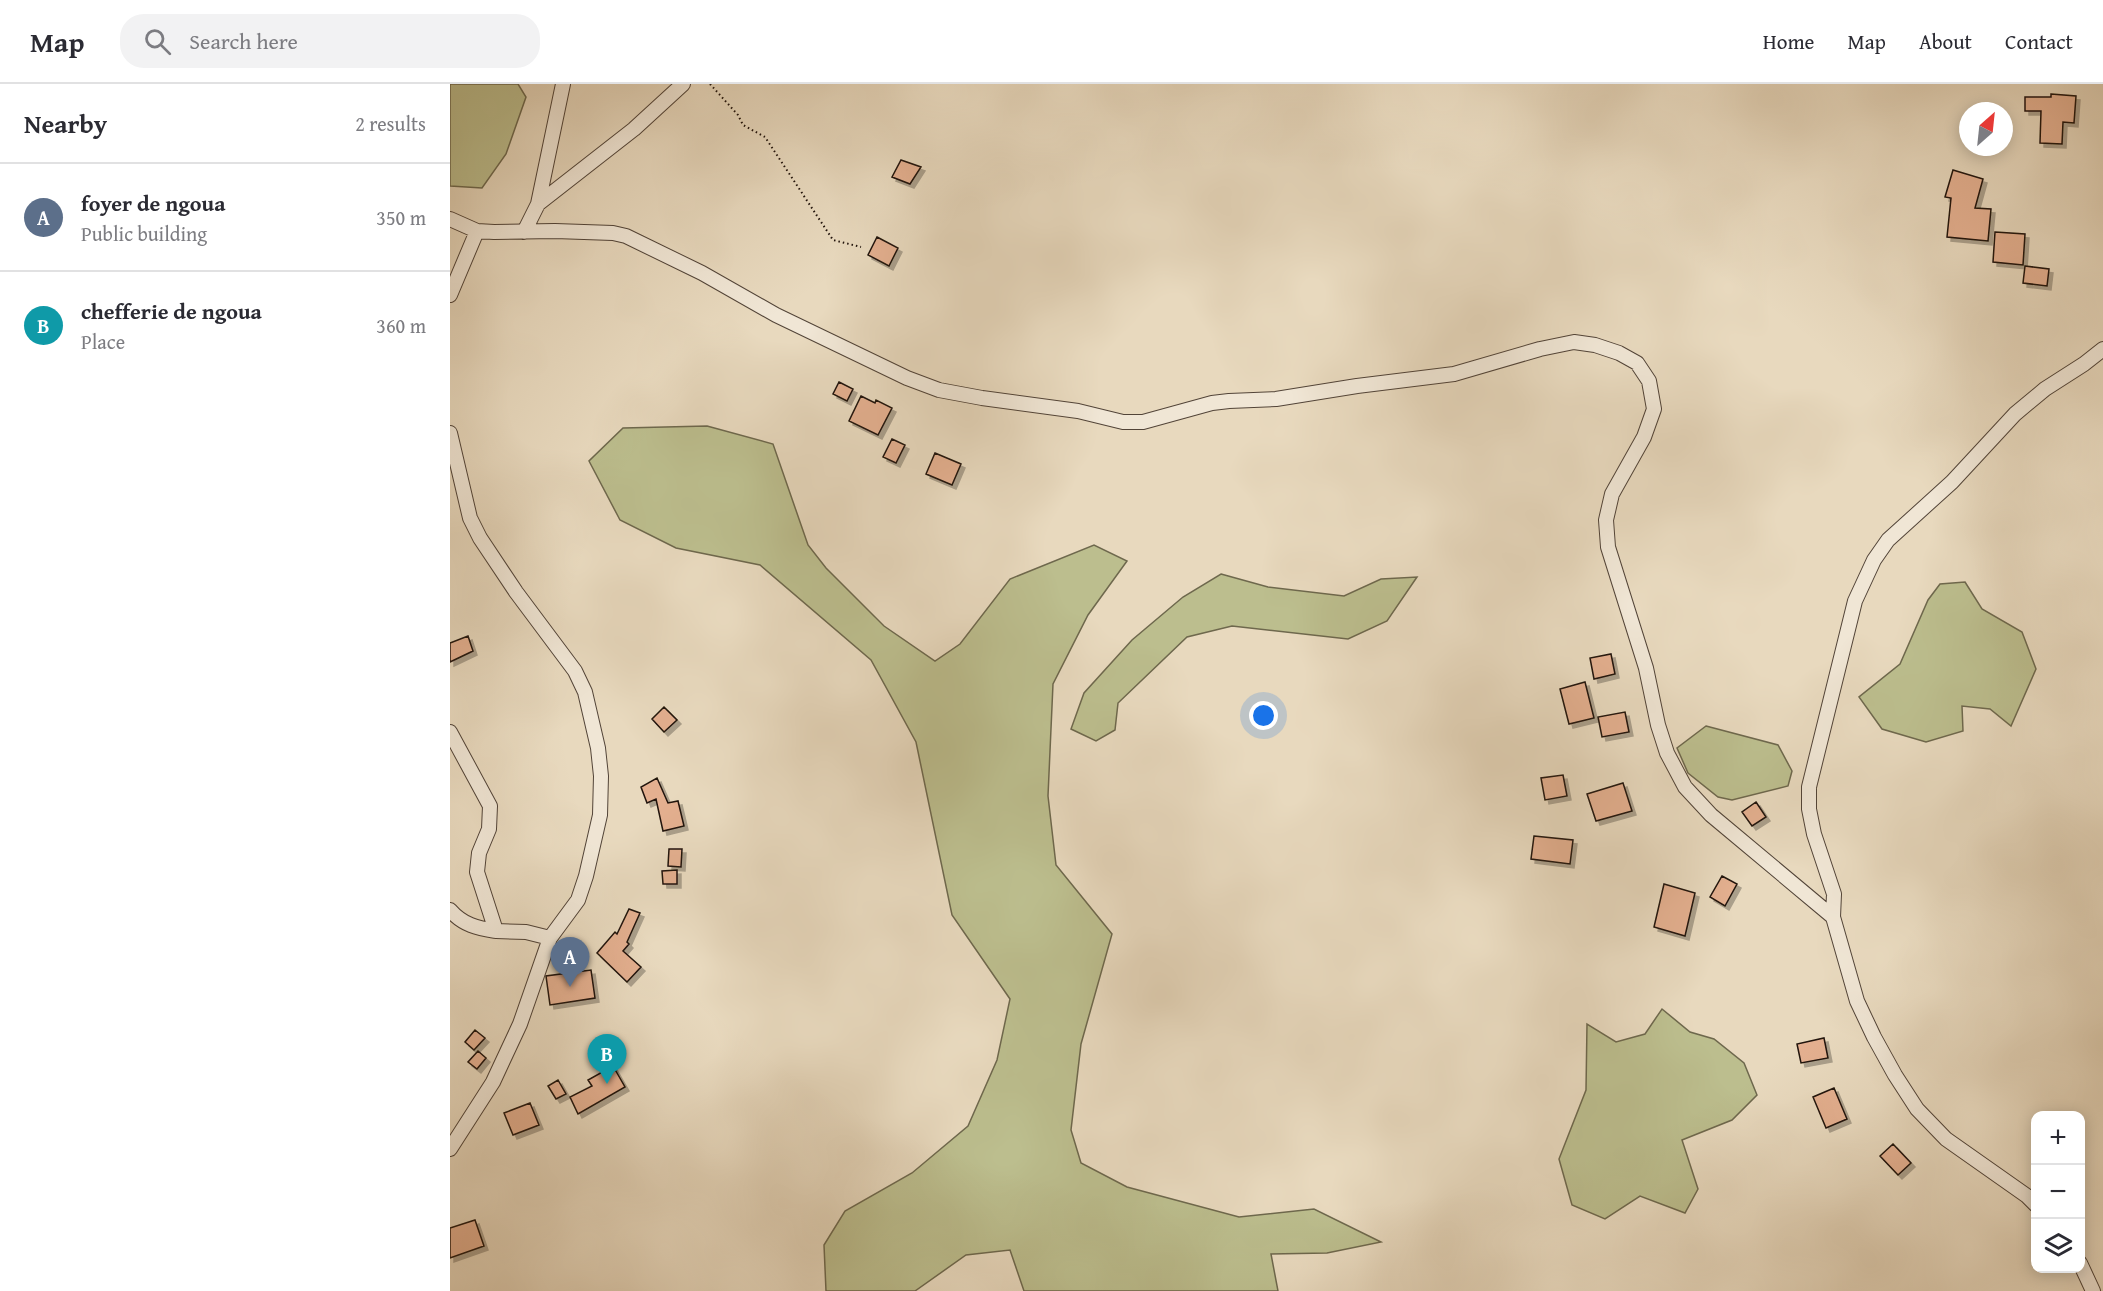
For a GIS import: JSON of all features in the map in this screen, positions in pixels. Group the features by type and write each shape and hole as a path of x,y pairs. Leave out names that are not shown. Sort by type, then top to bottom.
{"street":[{"path":"524,232 538,204 563,84"},
{"path":"538,204 634,129 683,84"},
{"path":"450,219 477,231 555,231 613,233 626,236 702,273 776,315 907,378 939,390 1078,411 1123,422 1143,422 1230,400 1276,399 1454,374 1540,349 1574,342 1595,345 1619,353 1636,363 1649,381 1654,409 1644,437 1612,494 1606,520 1608,547 1646,668 1658,725 1667,753 1685,788 1711,815 1833,917"},
{"path":"450,295 477,231"},
{"path":"2031,1201 1947,1139 1917,1109 1894,1075 1857,1001 1833,917 1834,894 1814,834 1809,810 1809,787 1855,601 1874,560 1888,540 1952,482 2015,414 2045,389 2103,349"},
{"path":"450,433 470,518 480,538 516,592 575,671 585,692 598,748 601,776 600,815 578,900 550,938 520,1024 493,1082 450,1149"},
{"path":"450,732 490,806 489,829 479,853 477,872 496,931"},
{"path":"450,910 458,919 475,928 526,932 550,938"},
{"path":"2085,1273 2093,1291"}],"path":[{"path":"710,84 744,125 765,137 833,240 861,247"}],"green space":[{"path":"450,84 518,84 526,97 506,154 482,188 450,186"},
{"path":"707,426 773,444 808,545 826,568 884,626 935,661 960,644 1010,579 1094,545 1127,561 1088,615 1053,684 1048,796 1056,865 1112,934 1081,1044 1071,1130 1081,1163 1127,1187 1239,1217 1314,1209 1381,1242 1327,1253 1271,1254 1278,1291 1024,1291 1010,1250 966,1255 915,1291 826,1291 824,1245 845,1211 912,1173 968,1126 997,1060 1010,999 952,915 916,742 871,660 760,565 676,548 620,520 589,461 623,428"},
{"path":"1221,574 1268,587 1344,596 1381,579 1417,577 1387,621 1348,639 1232,626 1187,637 1118,703 1115,730 1096,741 1071,729 1084,693 1132,640 1183,597"},
{"path":"1965,582 1982,609 2022,632 2036,669 2011,726 1990,709 1962,706 1963,731 1926,742 1882,729 1859,697 1900,664 1928,600 1940,584"},
{"path":"1706,726 1778,745 1792,771 1788,786 1732,800 1718,797 1688,773 1677,748"},
{"path":"1662,1009 1690,1032 1714,1039 1744,1063 1757,1095 1732,1120 1682,1140 1698,1189 1685,1213 1640,1196 1605,1219 1572,1205 1559,1159 1586,1090 1587,1024 1616,1042 1645,1034"}],"building":[{"path":"2051,94 2076,96 2074,123 2063,122 2062,144 2040,143 2041,111 2025,111 2025,97 2051,97"},
{"path":"901,160 921,167 910,184 892,177"},
{"path":"1953,170 1983,179 1975,208 1991,209 1988,241 1947,237 1951,198 1945,197"},
{"path":"1995,232 2025,234 2023,265 1993,262"},
{"path":"877,237 898,248 889,266 868,255"},
{"path":"2025,266 2049,269 2047,286 2023,283"},
{"path":"839,382 853,389 847,401 833,394"},
{"path":"861,396 892,408 878,435 849,421"},
{"path":"892,439 905,445 896,463 883,457"},
{"path":"935,453 961,464 952,485 926,474"},
{"path":"468,636 473,651 450,662 450,643"},
{"path":"1611,654 1615,674 1594,679 1590,658"},
{"path":"1585,682 1594,718 1569,724 1560,689"},
{"path":"664,707 677,720 664,732 652,719"},
{"path":"1625,712 1629,732 1602,737 1598,717"},
{"path":"1563,775 1567,796 1545,800 1541,778"},
{"path":"657,778 668,803 678,801 684,826 663,831 656,799 647,803 641,787"},
{"path":"1623,783 1632,811 1596,821 1587,794"},
{"path":"1756,802 1766,817 1752,826 1742,812"},
{"path":"1534,836 1573,840 1570,864 1531,859"},
{"path":"669,849 682,849 681,867 668,866"},
{"path":"677,870 677,884 663,884 662,871"},
{"path":"1722,876 1737,884 1725,906 1710,897"},
{"path":"1664,884 1695,893 1685,936 1654,927"},
{"path":"629,909 640,913 627,942 629,944 623,951 641,967 627,982 597,953 615,932 617,934"},
{"path":"591,970 595,998 550,1005 546,976"},
{"path":"475,1030 485,1038 474,1050 465,1042"},
{"path":"1824,1038 1828,1058 1801,1063 1797,1044"},
{"path":"478,1051 486,1058 477,1069 468,1062"},
{"path":"613,1066 625,1087 578,1114 570,1097 592,1086 588,1080"},
{"path":"558,1080 566,1094 556,1099 548,1086"},
{"path":"1834,1088 1847,1119 1826,1128 1813,1097"},
{"path":"530,1103 539,1125 513,1135 504,1113"},
{"path":"1893,1144 1911,1163 1898,1175 1880,1156"},
{"path":"475,1220 484,1246 450,1258 450,1228"}],"place":[{"name":"foyer de ngoua","path":"570,987"},
{"name":"chefferie de ngoua","path":"607,1084"}]}
